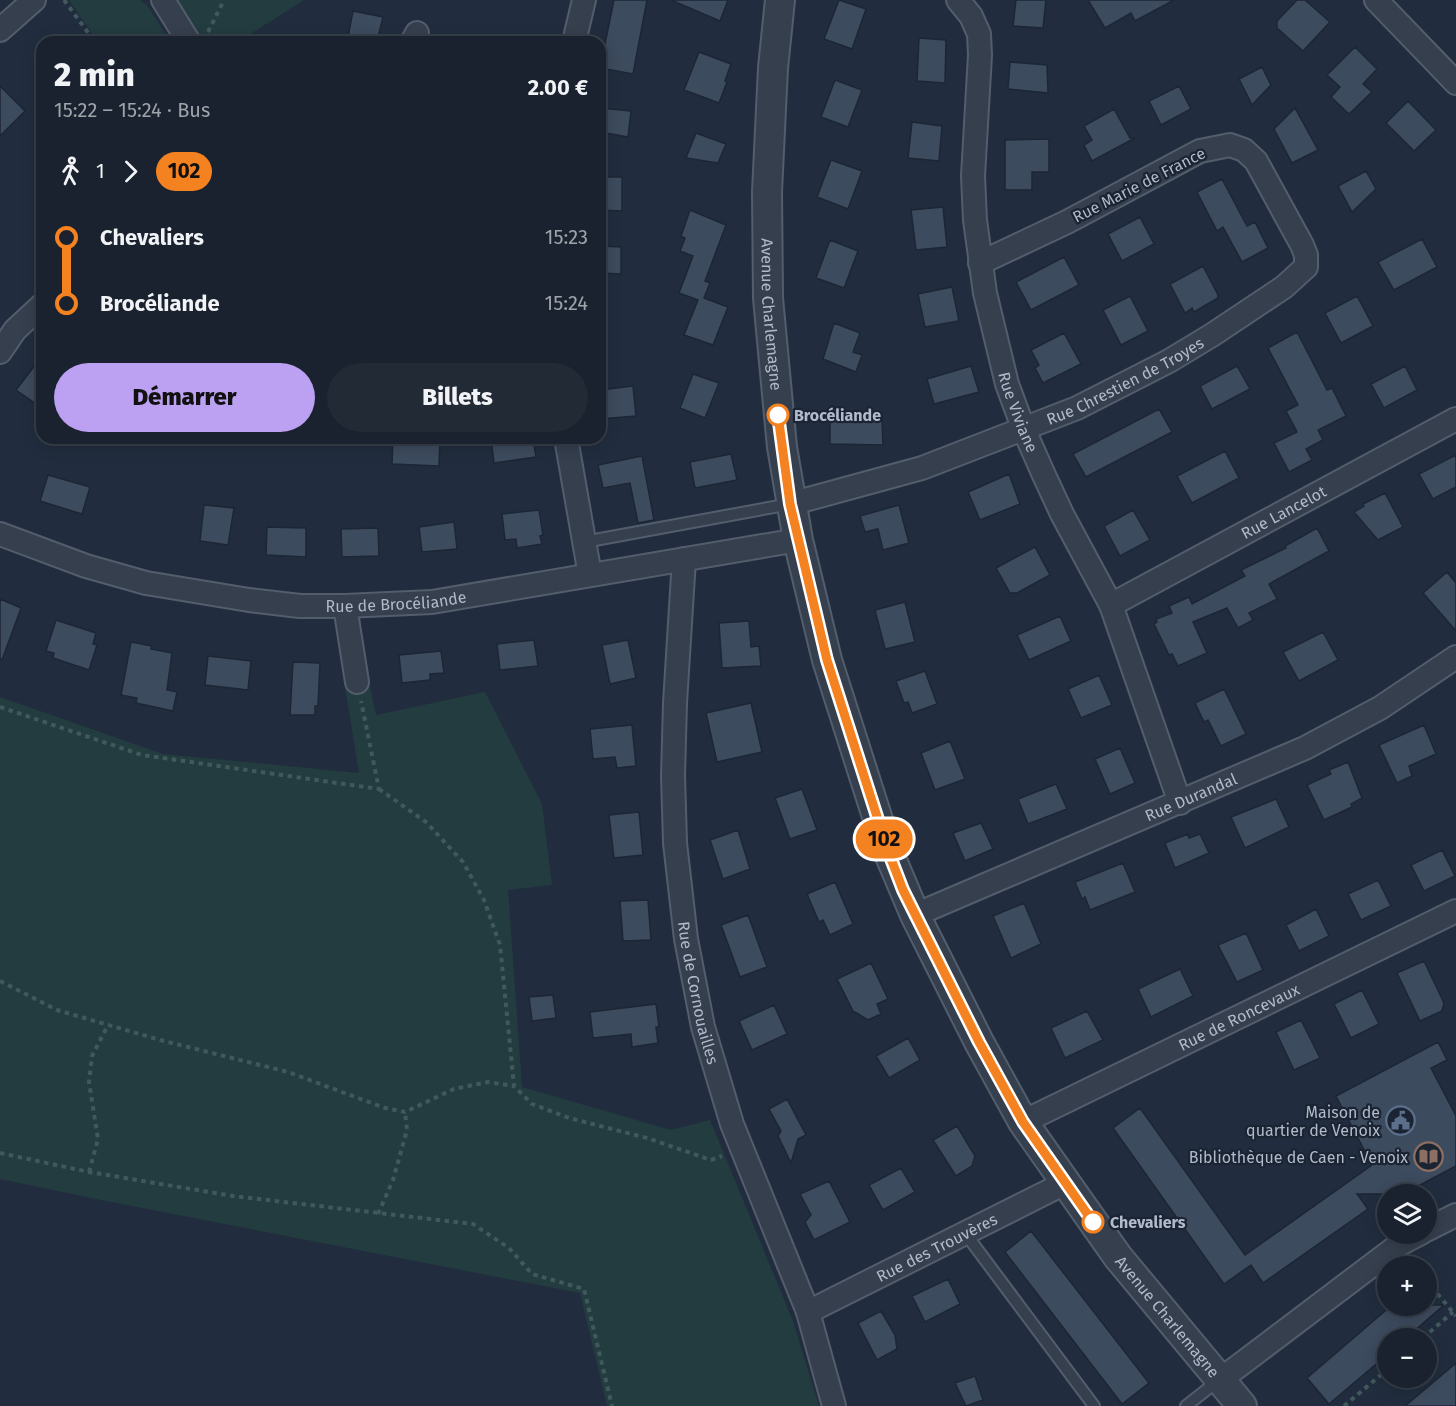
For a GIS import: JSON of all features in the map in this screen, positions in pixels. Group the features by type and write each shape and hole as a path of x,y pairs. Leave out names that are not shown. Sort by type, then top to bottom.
{"street":[{"path":"0,30 34,0"},
{"path":"163,0 185,36"},
{"path":"575,36 584,0"},
{"name":"Avenue Charlemagne","path":"780,0 773,68 767,192 768,298 777,404 790,504 827,660 888,851 915,915 979,1042 1023,1122 1118,1257 1242,1406"},
{"name":"Rue Viviane","path":"958,0 971,16 979,34 980,55 973,176 975,220 980,263 1002,363 1024,430 1062,514 1111,605 1180,803"},
{"path":"1376,0 1456,83"},
{"name":"Rue Marie de France","path":"980,263 1067,222 1200,151 1230,145 1244,150 1256,161 1302,245 1306,255 1306,267"},
{"name":"Rue Chrestien de Troyes","path":"790,504 922,468 1077,408 1169,361 1284,287 1306,267"},
{"path":"0,352 15,330 36,311"},
{"name":"Rue Lancelot","path":"1111,605 1456,419"},
{"path":"567,444 590,575"},
{"name":"Rue de Brocéliande","path":"0,534 86,566 146,583 300,606 432,602 798,540"},
{"name":"Rue de Cornouailles","path":"684,559 673,776 675,843 686,939 703,1027 742,1150 808,1312 834,1406"},
{"path":"345,606 357,682"},
{"name":"Rue Durandal","path":"915,915 1305,748 1344,729 1416,685 1456,657"},
{"name":"Rue de Roncevaux","path":"1023,1122 1456,911"},
{"name":"Rue des Trouvères","path":"808,1312 1065,1182"},
{"path":"1437,1224 1456,1215"},
{"path":"1220,1380 1400,1244"}],"lane":[{"path":"584,542 790,504"},
{"path":"965,1233 1094,1406"},
{"path":"1186,1406 1220,1380"}],"path":[{"path":"64,0 91,36"},
{"path":"357,682 379,789"},
{"path":"0,707 142,755 379,789 426,822 463,862 484,900 500,945 514,1086"},
{"path":"0,981 57,1010 288,1072 385,1108 405,1112 454,1089 488,1082 514,1086 532,1104 569,1118 647,1138 711,1160 742,1150"},
{"path":"89,1172 98,1138 89,1082 92,1056 108,1025"},
{"path":"378,1214 393,1180 407,1130 405,1112"},
{"path":"0,1153 89,1172 233,1196 473,1224 509,1248 532,1274 584,1289 612,1406"},
{"path":"1436,1328 1455,1314 1437,1293"},
{"path":"1344,1406 1377,1378"}],"green space":[{"path":"69,0 140,0 147,5 167,36 94,36"},
{"path":"177,0 304,0 247,36 196,36"},
{"path":"369,682 376,715 485,692 542,804 552,885 508,890 522,1087 671,1130 710,1120 793,1321 819,1406 607,1406 580,1293 0,1179 0,697 163,754 359,773 345,687"}],"building":[{"path":"614,0 647,0 633,74 606,69 606,39"},
{"path":"671,0 728,0 720,21"},
{"path":"839,0 866,9 852,49 824,39"},
{"path":"1016,0 1046,0 1043,28 1013,26"},
{"path":"1088,0 1174,0 1135,21 1131,13 1105,28"},
{"path":"1297,0 1305,0 1330,22 1303,51 1277,28 1277,21"},
{"path":"353,11 383,17 378,36 348,36"},
{"path":"919,38 946,40 945,83 917,81"},
{"path":"1355,47 1377,69 1363,84 1372,92 1349,114 1331,97 1340,87 1327,75"},
{"path":"699,52 731,64 719,103 684,90"},
{"path":"1010,62 1047,65 1048,93 1008,89"},
{"path":"1262,67 1271,85 1252,105 1239,79"},
{"path":"835,80 862,90 848,127 821,117"},
{"path":"0,86 25,111 0,136"},
{"path":"1179,86 1191,109 1161,125 1149,101"},
{"path":"1408,101 1436,130 1414,151 1386,123"},
{"path":"1295,108 1318,150 1292,163 1274,129"},
{"path":"606,109 631,111 628,137 606,133"},
{"path":"1114,109 1130,138 1135,138 1092,161 1084,145 1092,140 1084,126"},
{"path":"912,122 942,126 939,161 908,158"},
{"path":"696,133 726,144 718,163 686,158"},
{"path":"1049,139 1049,172 1032,172 1032,190 1005,190 1005,140"},
{"path":"831,160 862,171 848,209 817,197"},
{"path":"1366,171 1376,189 1352,212 1338,186"},
{"path":"606,177 622,177 622,211 606,210"},
{"path":"1222,179 1247,226 1255,222 1268,248 1242,262 1223,227 1217,231 1197,192"},
{"path":"943,207 947,247 916,250 911,210"},
{"path":"690,210 726,225 705,281 710,283 704,298 728,307 713,345 684,335 698,300 679,293 693,256 680,251 685,238 681,236"},
{"path":"1140,217 1154,244 1122,261 1108,234"},
{"path":"1422,239 1437,267 1394,290 1378,262"},
{"path":"830,240 858,251 844,288 816,278"},
{"path":"606,246 621,247 621,274 606,273"},
{"path":"1064,257 1079,285 1031,310 1016,282"},
{"path":"1203,266 1218,298 1194,312 1192,308 1185,313 1170,284"},
{"path":"952,287 959,321 925,327 918,294"},
{"path":"1130,296 1148,331 1121,345 1103,310"},
{"path":"1357,296 1373,326 1341,343 1325,313"},
{"path":"834,323 860,333 853,352 862,355 856,372 823,359"},
{"path":"1297,332 1327,390 1332,388 1346,416 1318,430 1323,440 1306,449 1312,460 1289,472 1274,443 1297,432 1286,411 1298,405 1268,348"},
{"path":"1064,333 1081,364 1043,383 1035,368 1039,365 1031,350"},
{"path":"36,364 36,404 16,390"},
{"path":"971,366 979,392 934,404 927,379"},
{"path":"1237,366 1250,389 1212,409 1200,386"},
{"path":"1405,366 1417,390 1384,408 1371,384"},
{"path":"693,374 719,383 705,418 680,408"},
{"path":"633,386 636,416 606,418 606,389"},
{"path":"1159,409 1172,432 1086,477 1073,454"},
{"path":"830,417 882,417 883,445 830,444"},
{"path":"393,444 440,444 439,466 392,464"},
{"path":"492,444 534,444 536,457 494,463"},
{"path":"1225,451 1239,478 1192,503 1177,476"},
{"path":"731,454 737,480 695,488 690,462"},
{"path":"1456,455 1456,487 1433,499 1419,474"},
{"path":"642,456 654,520 638,523 630,483 603,488 598,465"},
{"path":"1009,474 1020,504 980,520 968,492"},
{"path":"48,475 90,487 82,514 40,501"},
{"path":"1385,493 1403,527 1378,540 1354,512 1364,506 1363,504"},
{"path":"204,505 234,508 228,545 200,541"},
{"path":"899,505 909,543 883,550 878,529 865,532 860,516"},
{"path":"539,510 542,544 517,548 516,539 505,540 502,514"},
{"path":"1133,510 1150,540 1120,556 1104,526"},
{"path":"454,522 457,549 422,552 419,527"},
{"path":"267,527 306,528 306,557 266,555"},
{"path":"378,528 379,556 342,557 341,529"},
{"path":"1317,528 1329,551 1269,584 1277,599 1249,613 1253,620 1238,628 1227,608 1193,622 1207,653 1178,666 1172,654 1169,655 1154,624 1157,622 1156,619 1172,613 1169,606 1189,597 1192,604 1245,576 1241,570 1286,548 1285,546"},
{"path":"1035,547 1050,575 1017,593 1010,593 996,568"},
{"path":"1447,572 1456,583 1456,631 1423,593"},
{"path":"0,599 21,608 2,660 0,659"},
{"path":"905,602 915,642 885,649 875,610"},
{"path":"1060,616 1071,641 1029,660 1017,635"},
{"path":"56,620 96,633 93,644 97,645 89,670 53,658 54,653 46,651"},
{"path":"749,621 751,647 759,646 761,666 722,668 719,623"},
{"path":"1323,632 1338,660 1299,681 1283,652"},
{"path":"534,640 538,666 500,670 497,644"},
{"path":"628,640 636,678 610,684 602,645"},
{"path":"131,642 172,653 167,690 177,692 173,711 136,703 137,698 121,695"},
{"path":"441,651 444,673 430,674 430,680 402,683 399,655"},
{"path":"208,656 251,661 248,690 205,685"},
{"path":"293,662 320,663 318,706 315,706 315,715 290,715"},
{"path":"925,671 937,704 912,713 908,702 904,703 896,681"},
{"path":"1099,675 1112,705 1081,718 1068,689"},
{"path":"1224,689 1246,734 1221,746 1208,720 1204,722 1195,703"},
{"path":"751,703 762,752 717,762 706,713"},
{"path":"632,725 636,766 617,768 615,757 593,759 590,729"},
{"path":"1424,725 1436,754 1409,766 1412,776 1397,783 1379,745"},
{"path":"950,741 965,779 935,790 921,753"},
{"path":"1120,748 1135,783 1110,794 1095,759"},
{"path":"1348,762 1362,798 1351,804 1352,807 1324,820 1307,785 1331,774 1329,770"},
{"path":"1056,784 1067,809 1028,824 1018,799"},
{"path":"802,789 817,830 790,839 775,798"},
{"path":"1276,799 1289,827 1245,848 1231,817"},
{"path":"639,812 643,855 614,858 609,815"},
{"path":"981,823 993,849 965,861 953,833"},
{"path":"738,830 750,869 723,879 710,840"},
{"path":"1188,834 1189,838 1200,834 1209,853 1175,868 1165,843"},
{"path":"1442,850 1455,876 1424,891 1411,865"},
{"path":"1123,863 1135,892 1090,910 1085,897 1082,899 1075,882"},
{"path":"1378,880 1391,906 1361,920 1348,894"},
{"path":"835,882 853,924 830,935 823,920 819,922 807,894"},
{"path":"648,900 651,940 623,941 620,901"},
{"path":"1024,903 1041,944 1011,958 993,916"},
{"path":"1316,909 1329,936 1299,951 1286,925"},
{"path":"748,915 767,967 740,977 721,925"},
{"path":"1246,933 1263,970 1237,982 1218,945"},
{"path":"1424,961 1444,1003 1442,1011 1420,1021 1397,973"},
{"path":"871,963 888,999 877,1004 881,1014 868,1020 854,1013 837,979"},
{"path":"1180,969 1193,996 1151,1017 1138,989"},
{"path":"1362,990 1379,1024 1351,1038 1334,1004"},
{"path":"553,995 556,1018 532,1021 529,997"},
{"path":"656,1004 659,1027 656,1027 658,1043 632,1047 631,1034 593,1038 590,1012"},
{"path":"774,1005 787,1034 752,1050 739,1021"},
{"path":"1087,1011 1103,1040 1065,1058 1051,1028"},
{"path":"1301,1020 1320,1058 1294,1070 1276,1032"},
{"path":"908,1038 920,1060 889,1078 876,1056"},
{"path":"1438,1042 1447,1060 1431,1068 1456,1116 1456,1166 1422,1184 1377,1184 1377,1194 1357,1194 1368,1209 1263,1283 1251,1265 1224,1284 1113,1128 1140,1108 1245,1255 1372,1165 1336,1096"},
{"path":"787,1099 806,1135 798,1139 791,1163 778,1136 781,1131 769,1109"},
{"path":"957,1126 975,1156 972,1166 956,1176 933,1140"},
{"path":"901,1168 915,1192 883,1210 869,1185"},
{"path":"829,1181 850,1222 814,1240 805,1222 811,1215 800,1194"},
{"path":"1031,1231 1149,1383 1122,1404 1005,1252"},
{"path":"948,1279 960,1304 925,1322 912,1296"},
{"path":"881,1311 895,1335 897,1349 877,1360 858,1323"},
{"path":"1379,1316 1431,1316 1418,1328 1377,1328 1377,1363 1329,1404 1307,1378"},
{"path":"1456,1363 1456,1406 1405,1406 1426,1388 1437,1388 1437,1379"},
{"path":"975,1376 983,1400 966,1406 955,1383"}],"bus line":[{"name":"102","path":"778,415 790,504 827,660 888,851 903,890 979,1042 1023,1122 1093,1222"}],"place":[{"name":"Brocéliande","path":"778,415"},
{"name":"Maison de quartier de Venoix","path":"1401,1121"},
{"name":"Bibliothèque de Caen - Venoix","path":"1429,1157"},
{"name":"Chevaliers","path":"1093,1222"}]}
